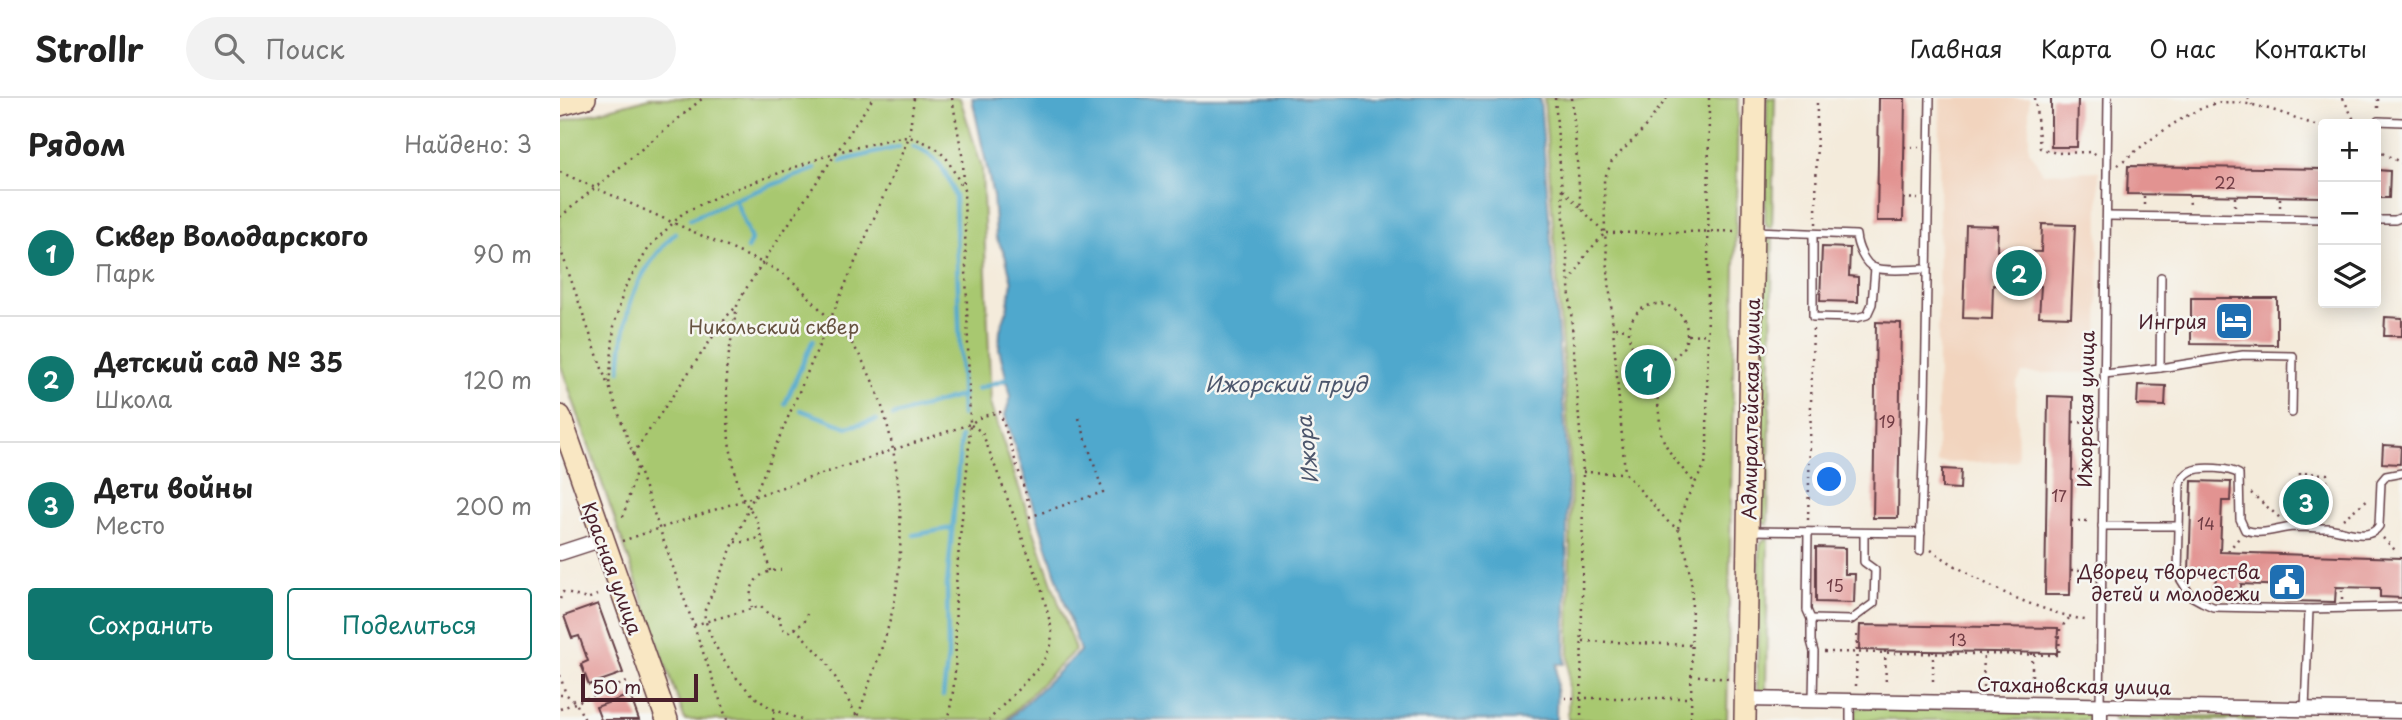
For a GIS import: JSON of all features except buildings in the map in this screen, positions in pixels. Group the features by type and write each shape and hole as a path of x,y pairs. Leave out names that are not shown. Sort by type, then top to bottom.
{"street":[{"path":"560,105 585,98"},
{"name":"Адмиралтейская улица","path":"1746,709 1746,231 1755,98"},
{"name":"Красная улица","path":"560,416 611,540 667,720"},
{"path":"560,553 611,540"},
{"name":"Стахановская улица","path":"1746,709 1813,699 2305,710 2325,715 2402,711"},
{"name":"Ижорская улица","path":"2100,705 2100,720"}],"lane":[{"path":"1920,547 1930,98"},
{"name":"Ижорская улица","path":"2100,705 2108,98"},
{"path":"2381,121 2402,122"},
{"path":"2107,216 2318,219"},
{"path":"2381,220 2402,217"},
{"path":"1746,231 1856,235 1857,244 1868,263 1875,268 1926,269"},
{"path":"1813,234 1813,317 1867,316 1872,304 1875,268"},
{"path":"2160,368 2161,277"},
{"path":"2104,374 2243,355 2293,356 2292,413"},
{"path":"2402,474 2386,476 2381,482 2380,521 2376,531 2366,534 2329,528 2294,527 2275,532 2245,530 2240,519 2239,474 2236,471 2190,471 2180,484 2178,526 2178,575 2191,596 2213,607 2402,607"},
{"path":"2102,526 2178,526"},
{"path":"1748,531 1921,533"},
{"path":"1808,532 1807,610 1811,620 1814,652 1813,699"},
{"path":"1811,620 1851,620 1874,603 1875,570 1864,562 1864,533"},
{"path":"2305,710 2309,609"},
{"path":"1850,720 1853,700"}],"path":[{"path":"560,217 703,98"},
{"path":"770,571 757,519 744,501 733,468 726,412 726,371 737,306 741,295 873,98"},
{"path":"801,720 775,709 741,683 729,668 705,622 704,612 909,137 914,98"},
{"path":"947,720 956,671 956,588 969,463 970,425 962,148 953,98"},
{"path":"1555,98 1583,472 1581,720"},
{"path":"1572,98 1581,211"},
{"path":"1667,98 1607,170 1604,180 1605,233 1625,473 1670,524 1678,528"},
{"path":"1690,720 1690,571 1678,528 1685,502 1705,464 1707,454 1709,98"},
{"path":"1813,234 1816,227 1817,98"},
{"path":"2035,98 2040,148 2056,153 2092,152 2116,167 2179,122 2223,99 2252,105 2318,126"},
{"path":"2248,98 2252,105"},
{"path":"2343,98 2354,119"},
{"path":"609,386 614,326 624,289 640,260 672,223 701,202 836,152 909,137 936,148 947,159 964,190"},
{"path":"2381,152 2402,163"},
{"path":"560,172 791,277 851,342 863,361 893,450 900,494 899,558 895,594 857,719"},
{"path":"1563,190 1605,233 1746,231"},
{"path":"1903,198 1927,199"},
{"path":"1570,283 1586,254 1605,233"},
{"path":"560,248 727,720"},
{"path":"1656,304 1666,305 1682,316 1688,335 1686,344 1673,359 1654,363 1637,355 1629,338 1629,328 1638,312 1656,304"},
{"path":"633,454 727,316 737,306"},
{"path":"1808,532 1813,317"},
{"path":"1614,328 1629,328"},
{"path":"1688,335 1707,334"},
{"path":"1654,363 1664,443 1695,483"},
{"path":"611,540 659,529 970,425 983,415 1000,412 1030,507"},
{"path":"1029,517 1103,492 1079,418"},
{"path":"970,425 982,432 1041,587 1052,630 1051,645 1042,664 989,720"},
{"path":"623,517 637,468"},
{"path":"1583,472 1625,473"},
{"path":"2294,527 2300,473 2327,474 2329,528"},
{"path":"2241,484 2294,527"},
{"path":"2329,528 2381,489"},
{"path":"2228,551 2245,530"},
{"path":"2376,531 2396,551"},
{"path":"734,542 763,537"},
{"path":"1920,547 1972,578 2021,602 2101,624"},
{"path":"752,608 750,595 758,577 770,571 781,570"},
{"path":"560,587 564,592 587,599 597,595"},
{"path":"560,599 564,592"},
{"path":"694,625 761,606 769,615 780,617 782,630 791,632 796,625 804,624 807,614"},
{"path":"1853,700 1857,617"},
{"path":"1814,652 2059,655 2060,629 2070,617"},
{"path":"795,628 826,661 857,719"},
{"path":"1582,641 1691,645"},
{"path":"1885,652 1886,700"},
{"path":"1933,653 1934,701"},
{"path":"1983,702 1984,653"},
{"path":"2032,654 2032,703"},
{"path":"560,675 566,695 576,703 585,720"},
{"path":"1691,675 1732,679"},
{"path":"560,709 627,682"},
{"path":"560,695 566,695"},
{"path":"1565,698 1691,698"},
{"path":"773,720 775,709"}],"shaded area":[{"path":"1940,98 2029,98 2029,150 2043,173 2099,171 2098,373 2022,373 2016,385 2018,458 2014,461 1937,463"}],"green space":[{"name":"Никольский сквер","path":"650,98 960,98 982,168 991,407 1075,650 1005,720 685,720 560,363 560,122"},
{"path":"1544,98 1738,98 1727,720 1568,720 1571,471"},
{"path":"1767,98 1775,98 1772,228 1767,227 1765,221"},
{"path":"1773,237 1768,525 1761,522 1760,518 1764,243"},
{"path":"1768,538 1766,694 1759,691 1757,685 1760,545"},
{"path":"1860,707 2088,711 2094,720 1854,720 1856,710"},
{"path":"2113,716 2261,717 2261,720 2113,720"}],"water":[{"name":"Ижорский пруд","path":"972,98 1540,98 1568,467 1565,664 1557,664 1556,720 1008,720 1080,651 1005,415 1011,396 999,349 1000,330 1012,282 1005,255 996,237 993,196"}],"waterway":[{"path":"841,161 899,147"},
{"path":"913,147 922,150 941,166 955,197 962,415"},
{"path":"690,219 815,169"},
{"path":"735,199 751,240 747,249"},
{"path":"620,371 628,312 633,296 649,265 675,233"},
{"path":"785,404 813,340"},
{"path":"977,389 1008,379"},
{"path":"893,416 963,395"},
{"path":"801,410 847,427 877,420"},
{"path":"943,696 948,656 947,585 961,437"},
{"path":"914,535 952,528"}],"place":[{"name":"Детский сад № 35","path":"2019,273"},
{"name":"Ингрия","path":"2234,321"},
{"name":"Сквер Володарского","path":"1648,372"},
{"name":"Дети войны","path":"2306,502"},
{"name":"Дворец творчества детей и молодежи","path":"2287,582"}],"water label":[{"name":"Ижора","path":"1306,450"}]}
